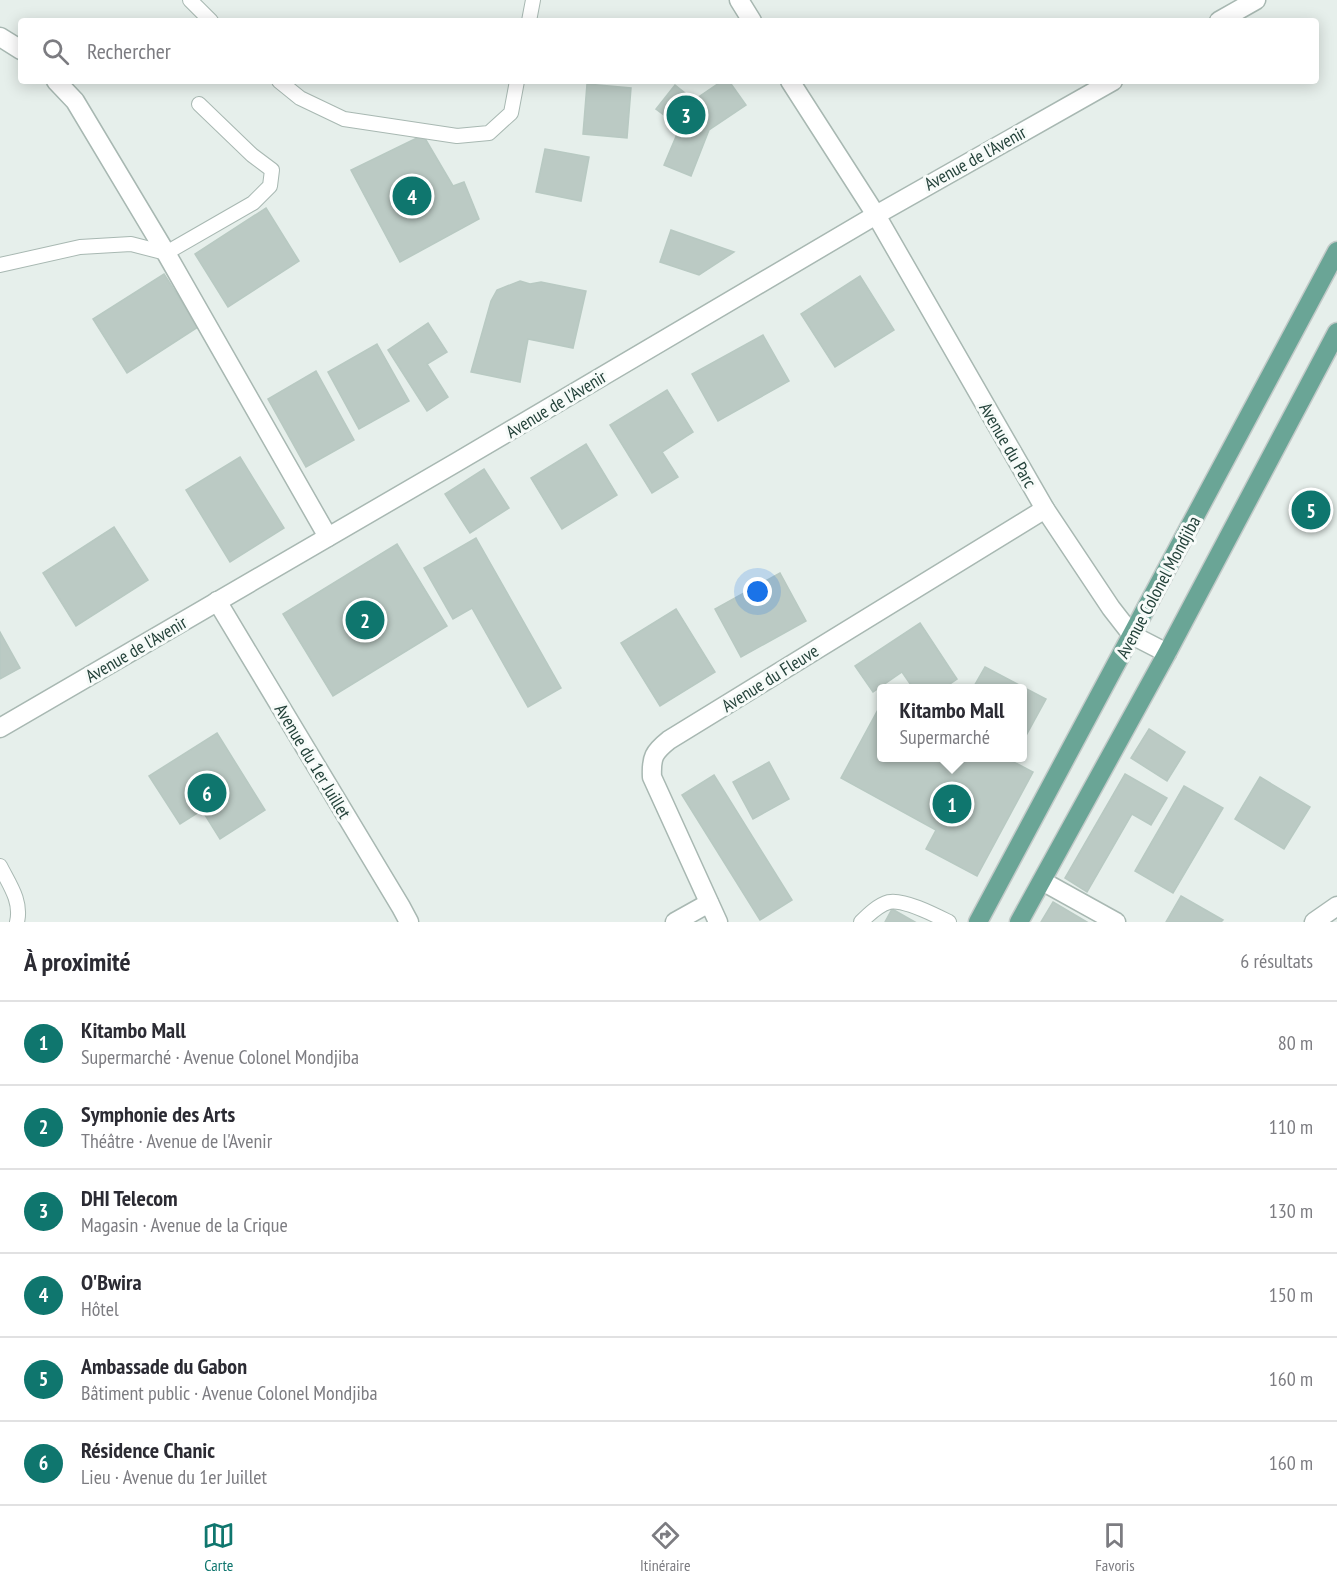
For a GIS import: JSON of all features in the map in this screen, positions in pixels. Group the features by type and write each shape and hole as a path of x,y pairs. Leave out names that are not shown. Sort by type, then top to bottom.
{"main road":[{"name":"Avenue Colonel Mondjiba","path":"978,922 1337,251"},
{"path":"1019,922 1167,653 1337,332"}],"street":[{"path":"739,0 750,18"},
{"path":"1224,18 1256,0"},
{"path":"0,37 18,48"},
{"path":"59,84 75,101 166,253 328,537"},
{"name":"Avenue du Parc","path":"792,84 876,215 1045,508 1111,608 1132,634 1167,653"},
{"name":"Avenue de l'Avenir","path":"0,728 876,215 1108,84"},
{"name":"Avenue du Fleuve","path":"718,922 652,777 651,761 657,750 679,734 1045,508"},
{"name":"Avenue du 1er Juillet","path":"217,601 409,922"},
{"path":"1042,881 1116,922"},
{"path":"675,922 709,903"},
{"path":"1314,922 1337,906"}],"lane":[{"path":"190,0 209,18"},
{"path":"530,18 533,0"},
{"path":"283,84 300,98 345,119 457,136 489,133 511,113 516,84"},
{"path":"0,265 80,247 131,244 166,253 253,203 270,186 272,170 252,155 199,104"},
{"path":"0,866 17,898 19,915 17,922"},
{"path":"861,922 872,911 890,902 918,907 949,922"}],"building":[{"path":"587,84 631,88 627,138 583,134"},
{"path":"718,84 731,84 746,105 709,130 691,176 664,165 680,127 656,109 675,85 694,100"},
{"path":"423,135 453,186 464,182 479,219 400,262 351,170"},
{"path":"545,149 589,157 581,201 536,192"},
{"path":"266,208 299,261 228,307 195,254"},
{"path":"671,230 734,252 699,275 660,262"},
{"path":"164,274 198,327 127,373 93,319"},
{"path":"860,276 894,330 835,367 801,314"},
{"path":"520,281 530,284 541,282 586,291 573,348 528,339 520,382 471,372 491,301 497,290"},
{"path":"428,323 447,352 427,364 448,397 427,411 388,350"},
{"path":"763,335 789,381 718,421 692,374"},
{"path":"377,344 409,401 359,429 328,372"},
{"path":"316,371 354,440 306,467 268,399"},
{"path":"667,390 693,432 662,452 678,477 652,493 610,425"},
{"path":"586,444 617,495 562,529 531,478"},
{"path":"240,457 284,528 230,562 186,490"},
{"path":"484,469 509,508 470,533 445,494"},
{"path":"114,527 148,580 76,626 43,573"},
{"path":"476,538 561,688 528,707 472,608 453,619 424,568"},
{"path":"397,544 447,626 333,696 283,614"},
{"path":"780,573 806,621 741,657 715,609"},
{"path":"676,609 715,672 660,706 621,643"},
{"path":"920,623 957,679 950,684 910,684 902,672 885,684 877,684 877,689 873,692 855,666"},
{"path":"0,632 20,668 0,679"},
{"path":"985,667 1017,684 975,684"},
{"path":"1027,689 1046,699 1027,734"},
{"path":"877,712 877,762 1014,762 1033,772 977,876 926,849 936,830 841,778"},
{"path":"1149,729 1185,752 1167,781 1131,758"},
{"path":"217,733 265,810 220,839 202,810 180,824 149,776"},
{"path":"769,762 789,799 753,819 733,782"},
{"path":"1125,774 1167,798 1151,825 1132,814 1087,892 1065,878"},
{"path":"714,775 792,900 760,920 682,795"},
{"path":"1260,777 1310,807 1284,849 1235,819"},
{"path":"1184,786 1223,808 1173,893 1135,871"},
{"path":"1181,896 1223,920 1221,922 1166,922"},
{"path":"1053,902 1087,922 1041,922"},
{"path":"892,909 915,922 885,922"}],"place":[{"name":"DHI Telecom","path":"686,115"},
{"name":"O'Bwira","path":"412,196"},
{"name":"Ambassade du Gabon","path":"1311,510"},
{"name":"Symphonie des Arts","path":"365,620"},
{"name":"Résidence Chanic","path":"207,793"},
{"name":"Kitambo Mall","path":"952,804"}]}
